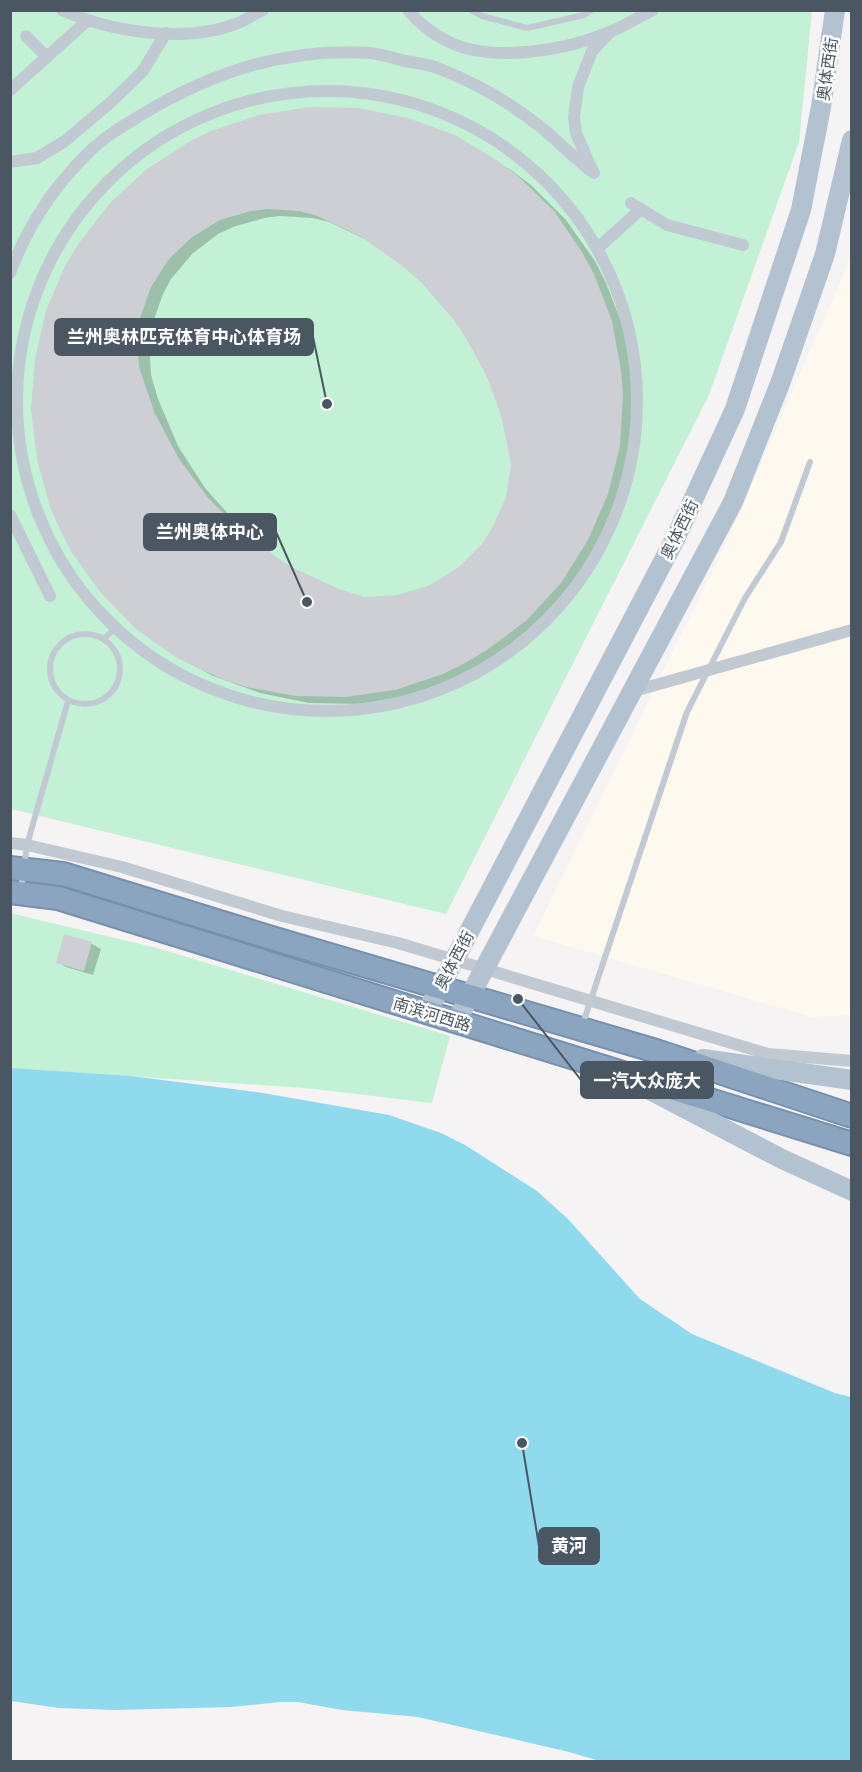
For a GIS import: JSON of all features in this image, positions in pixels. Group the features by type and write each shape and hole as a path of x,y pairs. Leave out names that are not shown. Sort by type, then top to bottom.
{"highway":[{"name":"南滨河西路","path":"17,869 63,874 656,1051 852,1116"},
{"name":"南滨河西路","path":"16,893 58,898 852,1144"}],"main road":[{"name":"奥体西街","path":"427,1012 675,539 735,409 801,210 821,107 835,10"},
{"name":"奥体西街","path":"456,1022 733,501 781,381 825,254 852,141"},
{"path":"656,1051 852,1080"},
{"path":"609,1069 782,1159 852,1191"}],"street":[{"path":"62,10 87,21 137,32 194,34 238,23 262,10"},
{"path":"408,10 417,20 448,42 482,52 522,52 558,48 610,32 653,10"},
{"path":"10,90 87,21"},
{"path":"10,273 21,244 52,193 90,151 113,133 158,105 206,80 250,64 302,54 370,53 439,68 496,97 542,128 594,173 576,133 574,117 578,87 592,51 610,32"},
{"path":"10,162 38,158 65,141 142,72 166,33"},
{"path":"26,36 47,57"},
{"path":"311,89 384,94 466,122 525,158 574,207 598,248 621,299 638,371 636,445 618,512 582,579 533,634 478,673 414,698 346,714 250,704 203,689 147,654 116,627 91,602 56,554 22,472 14,395 25,324 58,247 100,190 159,140 244,99 311,89"},
{"path":"598,248 636,206 667,225 743,245"},
{"path":"10,515 50,596"},
{"path":"634,691 852,630"},
{"path":"10,843 122,867 282,916 398,943 768,1054 852,1061"}],"lane":[{"path":"471,10 482,16 527,28 584,15 592,10"},
{"path":"580,1029 687,712 745,598 781,542 810,462"},
{"path":"104,639 116,627"},
{"path":"82,634 104,639 113,647 120,670 118,681 112,692 103,700 92,704 69,701 52,685 49,674 54,652 70,637 82,634"},
{"path":"16,893 17,869 27,845 69,701"}],"shaded area":[{"path":"851,257 851,1015 812,1017 533,936 727,541"}],"green space":[{"path":"11,11 812,11 799,142 709,395 446,914 11,809"},
{"path":"10,913 157,948 450,1036 432,1103 305,1088 11,1068"}],"water":[{"path":"11,1068 131,1076 263,1093 389,1115 441,1133 465,1145 537,1191 568,1219 640,1299 692,1334 835,1393 851,1397 851,1761 600,1761 418,1717 342,1710 298,1702 232,1707 115,1710 59,1708 11,1701"}],"building":[{"path":"309,107 359,108 408,118 455,135 518,176 554,211 594,274 612,321 623,396 620,446 608,494 588,540 561,583 527,620 487,650 465,663 443,674 395,690 345,697 295,696 246,687 222,679 177,658 136,629 101,593 72,553 50,507 37,459 31,409 35,359 46,310 66,264 79,243 110,203 147,169 211,131 259,115","holes":["267,209 299,211 315,215 360,236 420,281 453,319 466,338 487,377 502,419 511,464 506,497 492,528 483,543 459,567 430,585 398,595 364,597 339,589 291,567 247,536 209,499 179,459 155,414 139,367 140,318 151,287 169,259 192,237 220,220"]},
{"path":"64,934 92,942 84,971 56,963"}],"place":[{"name":"兰州奥林匹克体育中心体育场","path":"327,404"},
{"name":"兰州奥体中心","path":"307,602"},
{"name":"一汽大众庞大","path":"518,999"},
{"name":"黄河","path":"522,1443"}]}
